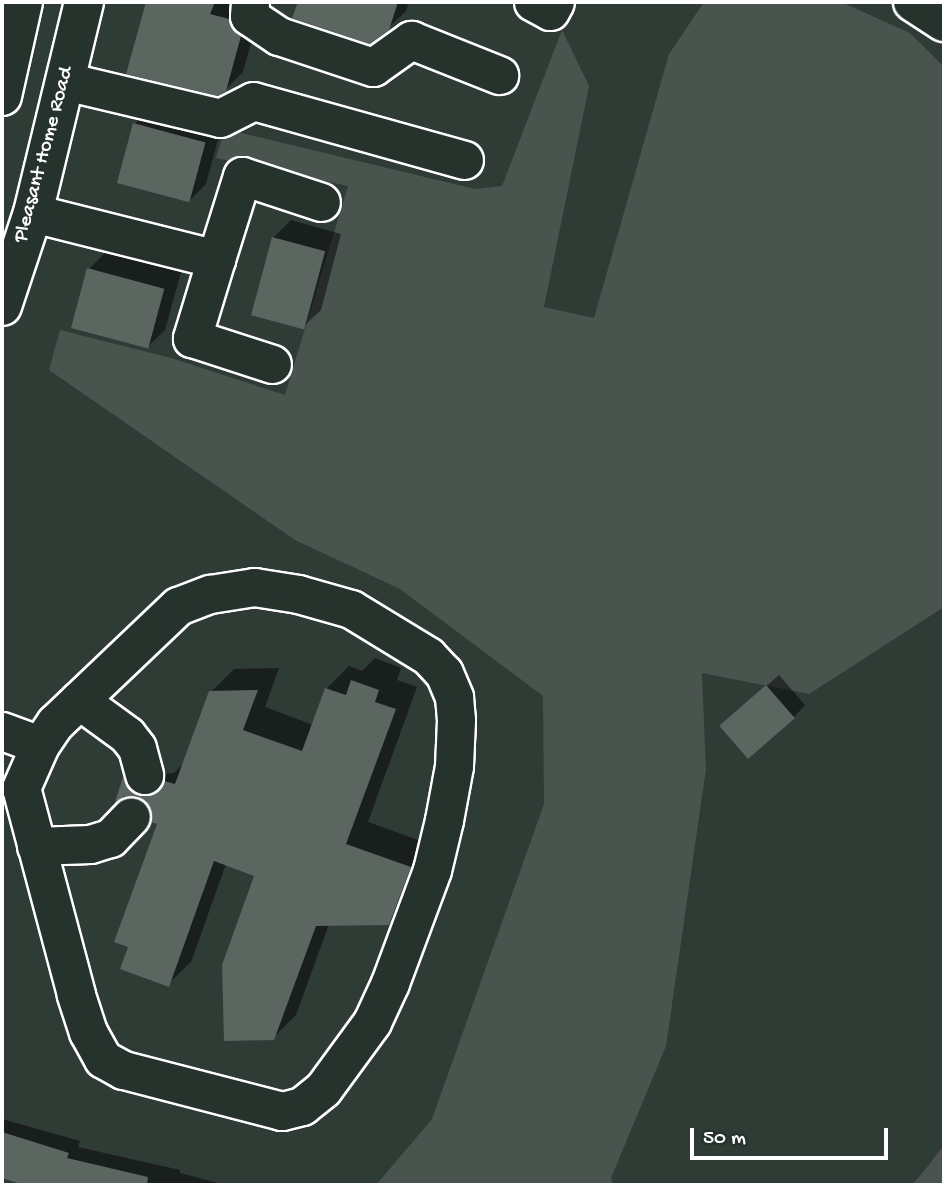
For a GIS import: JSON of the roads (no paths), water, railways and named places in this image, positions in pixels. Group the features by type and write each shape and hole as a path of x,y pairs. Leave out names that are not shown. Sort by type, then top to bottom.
{"main road":[{"path":"2,96 23,2"},
{"name":"Pleasant Home Road","path":"5,284 33,213 84,2"},
{"path":"912,2 944,22"}],"lane":[{"path":"250,2 249,16 279,36 373,67 411,40 499,75"},
{"path":"533,2 550,11 555,2"},
{"path":"65,81 220,118 253,102 464,160"},
{"path":"272,364 192,338 242,176 321,202"},
{"path":"33,213 216,259"},
{"path":"254,587 298,594 351,609 428,656 444,673 454,697 453,766 432,870 372,1021 323,1088 302,1106 282,1111 123,1070 103,1059 88,1032 36,846 11,785 55,723 79,700 178,606 210,594 254,587"},
{"path":"79,700 127,735 137,748 144,775"},
{"path":"2,731 40,744"},
{"path":"36,846 90,844 110,838 131,816"}]}
